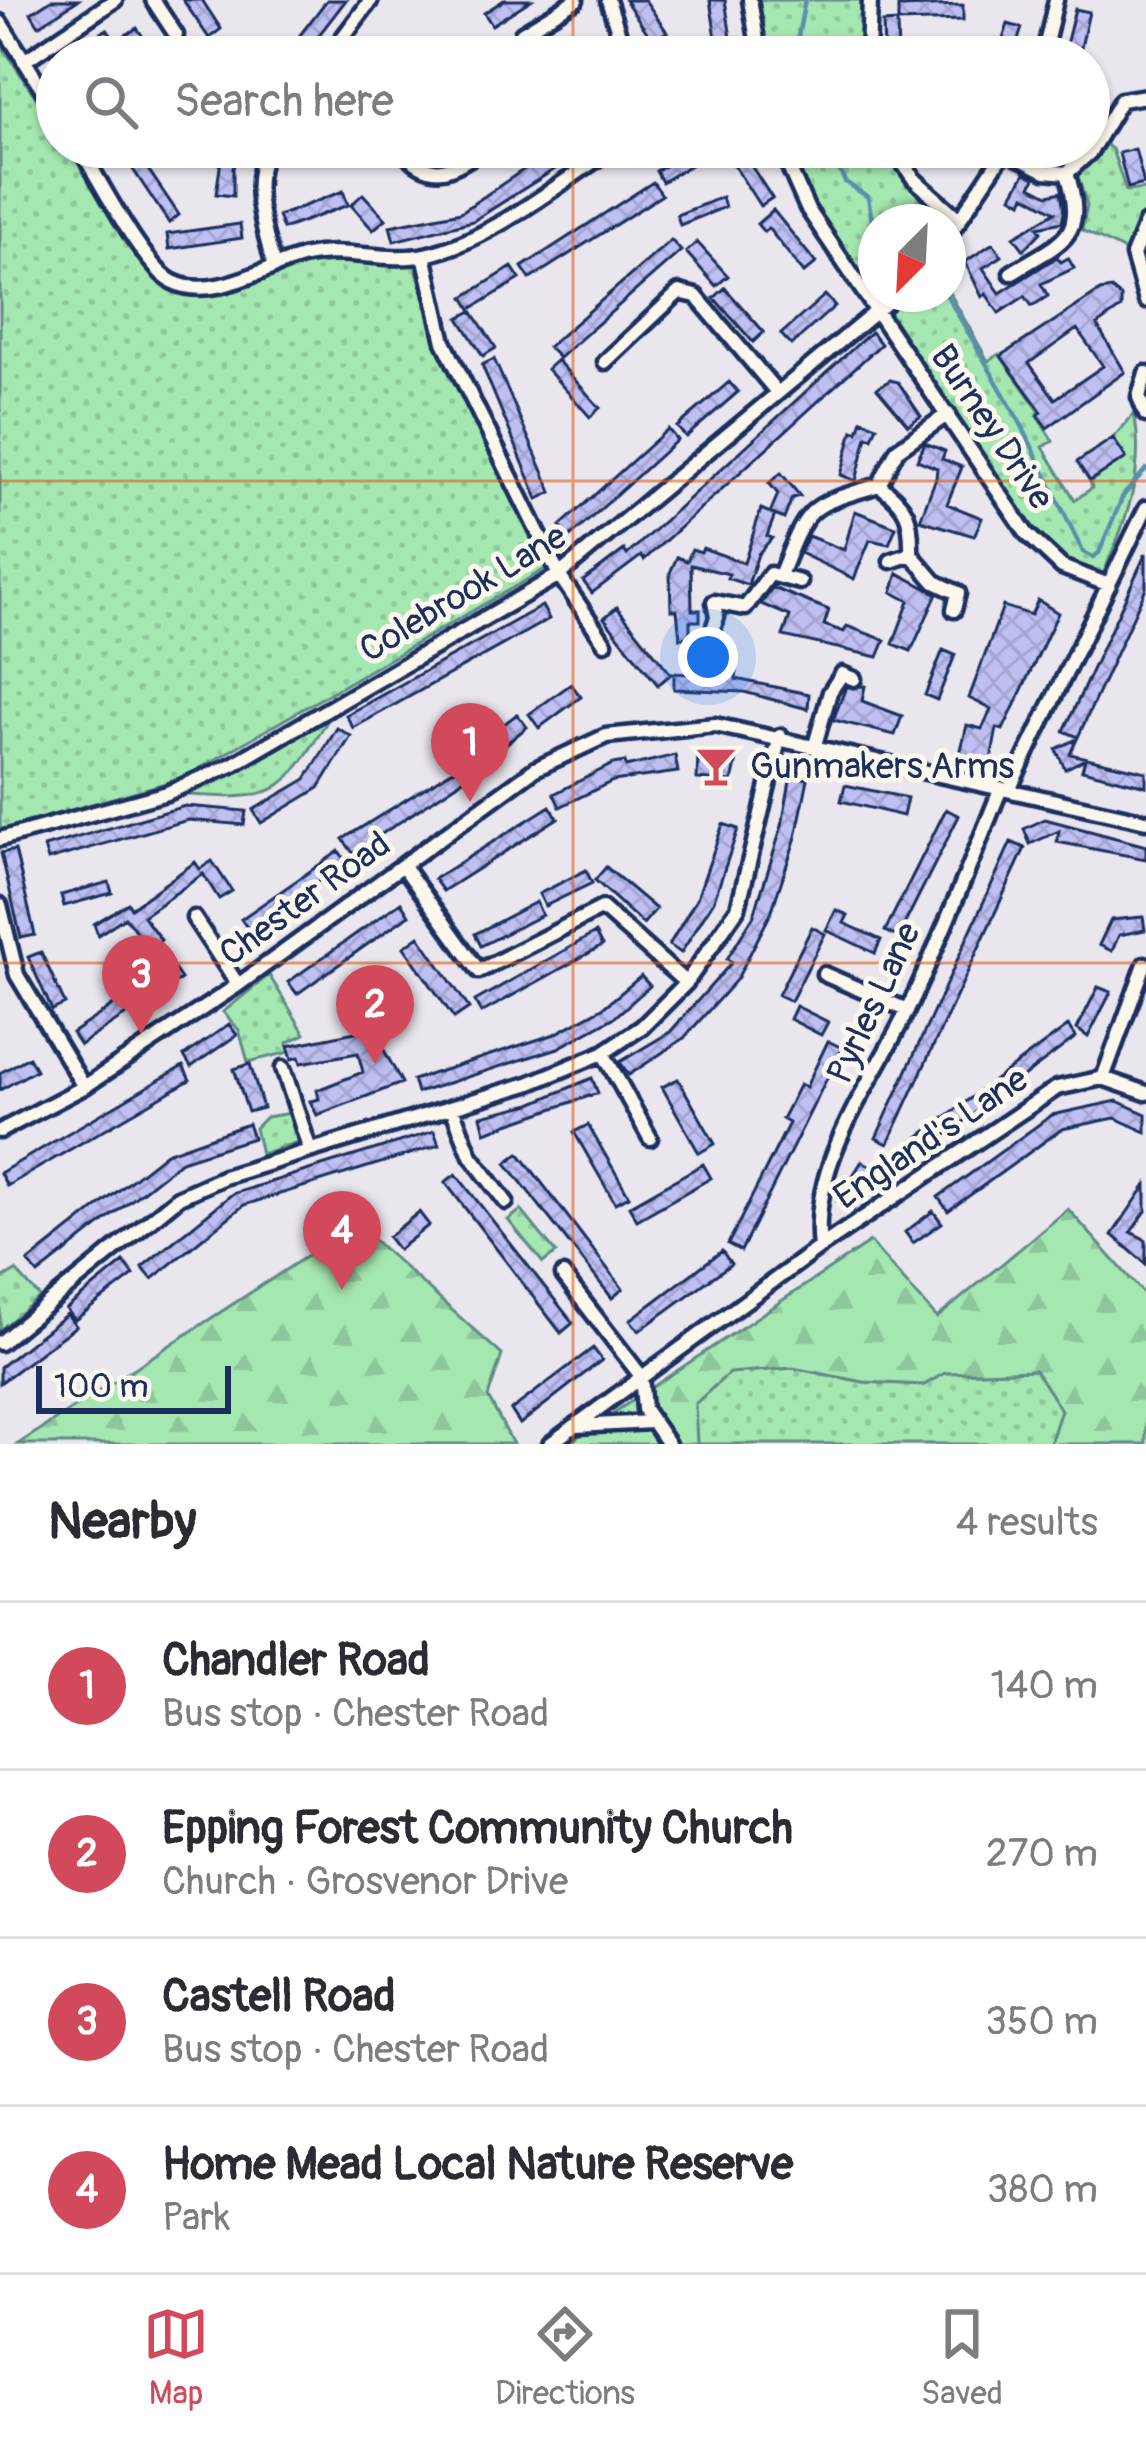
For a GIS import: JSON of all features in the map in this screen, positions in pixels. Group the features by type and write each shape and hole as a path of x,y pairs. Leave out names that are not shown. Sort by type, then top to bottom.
{"street":[{"path":"61,36 115,0"},
{"path":"153,0 176,35"},
{"path":"344,36 371,0"},
{"path":"523,33 576,0"},
{"path":"608,0 619,36"},
{"path":"750,0 756,36"},
{"path":"869,36 870,0"},
{"path":"1048,36 1056,0"},
{"path":"0,22 36,80"},
{"path":"24,61 36,53"},
{"path":"1110,117 1120,100 1146,96"},
{"path":"93,168 153,262 172,281 215,286 320,254 424,255 470,238 582,168"},
{"path":"259,168 257,198 274,267"},
{"path":"418,168 453,168"},
{"name":"Burney Drive","path":"789,168 807,208 858,285"},
{"path":"906,168 943,204"},
{"path":"966,212 994,168"},
{"path":"1040,168 1067,173 1072,168"},
{"path":"1011,273 1069,236 1076,225 1077,203 1067,173"},
{"path":"1146,223 1133,255 1146,301"},
{"path":"424,255 444,342 559,575 605,643"},
{"path":"605,362 679,292 696,296 776,391"},
{"name":"Burney Drive","path":"876,312 1027,534 1062,567 1109,585"},
{"name":"Colebrook Lane","path":"0,839 167,793 232,765 559,575 876,312"},
{"path":"1146,373 1138,397 1146,416"},
{"path":"782,573 802,519 815,505 879,485 897,450 948,414"},
{"path":"879,485 904,503 912,522 913,557 935,582 958,593 954,610"},
{"name":"Pyrles Lane","path":"820,1246 818,1207 833,1155 907,1010 1005,789 1146,508"},
{"path":"891,561 928,549"},
{"path":"711,635 718,617 714,602 745,608 766,578 782,573 800,582"},
{"path":"815,745 830,692 848,677 826,664"},
{"name":"Chester Road","path":"0,1131 84,1087 238,985 535,769 605,736 679,724 780,736 1146,821"},
{"path":"0,1343 179,1197 603,1053 643,1027 686,983 738,908 780,736"},
{"path":"403,866 479,971 602,908 686,983"},
{"path":"0,905 17,975 84,1087"},
{"path":"194,918 238,985"},
{"path":"1144,964 1102,1078 1146,1093"},
{"path":"824,974 907,1010"},
{"path":"603,1053 650,1138"},
{"path":"283,1068 310,1150"},
{"name":"England's Lane","path":"550,1444 820,1246 1057,1088 1102,1078"},
{"path":"452,1108 471,1156 506,1202"},
{"path":"563,1275 641,1376 651,1422 668,1444"},
{"path":"575,1426 651,1422"}],"green space":[{"path":"757,0 861,0 861,36 763,36"},
{"path":"0,43 36,98 36,168 82,168 152,275 170,286 206,291 316,264 415,265 440,347 547,568 183,778 0,830"},
{"path":"1110,148 1126,191 1146,189 1146,211 1129,253 1082,230 1087,206 1078,176 1084,168 1110,168"},
{"path":"795,168 898,168 928,204 858,204 858,268 813,207"},
{"path":"889,312 960,312 988,361 999,354 1040,412 1037,416 1053,441 1043,447 1075,500 1092,488 1090,481 1126,458 1113,438 1134,414 1136,476 1103,574 1063,561 1032,530"},
{"path":"333,711 301,763 273,789 235,797 175,794"},
{"path":"269,975 305,1034 287,1043 290,1052 248,1062 239,1030 223,1012"},
{"path":"291,1113 301,1141 261,1154 255,1128 266,1117"},
{"path":"1068,1209 1146,1296 1146,1444 1050,1444 1061,1410 1035,1370 945,1373 924,1385 864,1382 793,1368 729,1373 695,1404 697,1444 567,1444 870,1242 937,1318"},
{"path":"521,1210 556,1253 543,1263 508,1220"},
{"path":"356,1224 502,1355 488,1397 513,1444 18,1444"},
{"path":"16,1271 40,1297 0,1330 0,1280"},
{"path":"793,1368 864,1382 924,1385 945,1373 1035,1370 1061,1410 1050,1444 697,1444 694,1404 729,1373"}],"building":[{"path":"51,0 78,0 39,26 31,13"},
{"path":"183,0 202,0 221,29 208,36"},
{"path":"327,0 346,0 318,36 299,36"},
{"path":"504,0 531,0 492,25 484,13"},
{"path":"625,0 645,0 667,32 650,36"},
{"path":"710,0 725,0 731,36 716,36"},
{"path":"963,5 963,20 898,22 898,7"},
{"path":"1075,9 1089,12 1084,36 1068,36"},
{"path":"897,22 897,36 883,36 883,23"},
{"path":"1008,24 1022,28 1019,36 1004,36"},
{"path":"1135,149 1144,184 1128,188 1119,153"},
{"path":"132,168 147,168 179,215 169,223"},
{"path":"220,168 233,168 233,196 216,194"},
{"path":"526,168 557,168 473,221 394,241 390,226 461,212"},
{"path":"661,168 686,168 662,182 656,171"},
{"path":"736,168 753,168 772,198 760,206"},
{"path":"1025,173 1035,178 1031,186 1048,195 1061,192 1064,212 1062,222 1038,227 1041,232 1024,250 1014,237 1055,212 1025,195 1022,202 1012,196"},
{"path":"653,182 662,195 530,279 522,267"},
{"path":"343,191 348,205 283,229 278,216"},
{"path":"363,194 386,219 373,230 351,205"},
{"path":"722,197 725,207 680,225 677,215"},
{"path":"773,210 816,263 804,273 768,228 764,232 757,224"},
{"path":"240,224 242,238 169,249 167,234"},
{"path":"671,240 681,251 559,358 548,347"},
{"path":"697,242 728,276 716,286 686,252"},
{"path":"993,243 1002,256 983,268 1000,293 1057,257 1061,262 1068,258 1074,268 1041,284 1048,296 1032,306 1025,296 999,313 986,294 982,297 966,261"},
{"path":"512,267 520,279 471,309 464,297"},
{"path":"725,288 764,332 753,342 714,298"},
{"path":"1111,289 1121,297 1121,308 1097,325 1125,372 1047,428 1038,415 1042,412 1001,356 1100,291","holes":["1077,329 1103,366 1055,399 1029,363"]},
{"path":"825,295 835,306 791,345 781,334"},
{"path":"472,311 496,348 483,356 459,318"},
{"path":"871,332 881,344 644,560 641,556 592,593 583,581 624,550 627,555"},
{"path":"494,359 552,492 538,499 482,365"},
{"path":"557,360 600,408 590,417 547,369"},
{"path":"890,380 898,382 921,416 908,425 877,388"},
{"path":"729,382 738,392 686,437 677,427"},
{"path":"862,420 877,426 872,438 867,436 856,481 841,475 853,430 858,432"},
{"path":"668,429 677,440 569,538 560,526"},
{"path":"1113,438 1126,458 1090,481 1077,462"},
{"path":"925,443 945,451 942,459 962,467 947,504 982,518 974,536 920,520 937,468 917,460"},
{"path":"781,473 800,496 792,498 784,519 770,513 778,494 769,483"},
{"path":"761,509 775,515 767,536 772,538 758,554 748,585 727,578 729,574 691,565 692,610 700,610 700,621 690,621 690,637 680,638 677,610 671,610 670,573 677,557 687,561 692,549 701,552 703,548 744,563"},
{"path":"855,511 896,527 889,544 870,540 854,579 800,553 808,536 844,550"},
{"path":"1146,553 1146,588 1078,737 1064,731"},
{"path":"898,573 937,594 911,651 893,644 909,601 892,592"},
{"path":"773,588 829,610 824,625 844,632 847,626 885,640 878,657 783,636 790,616 761,604"},
{"path":"1038,600 1058,613 1003,730 997,728 991,760 960,754 967,725 982,729 991,709 969,698 1003,606 1031,615"},
{"path":"542,606 549,619 353,728 346,715"},
{"path":"617,607 671,674 658,685 604,618"},
{"path":"943,650 955,655 937,700 925,695"},
{"path":"721,670 737,671 736,679 809,694 808,709 744,692 674,689 674,673 721,676"},
{"path":"571,684 581,697 539,728 529,714"},
{"path":"865,686 862,701 902,716 895,735 833,720 846,687"},
{"path":"517,714 527,727 457,784 353,853 343,839 458,767 454,762"},
{"path":"337,728 351,736 319,788 261,823 253,810 306,779"},
{"path":"1077,739 1070,754 1146,772 1146,786 1082,770 1085,759 1065,769 1056,749"},
{"path":"675,755 678,772 613,781 560,807 554,794 613,764 625,762 626,767"},
{"name":"Gunmakers Arms","path":"698,755 737,759 732,782 697,779"},
{"path":"791,775 808,779 796,837 771,913 737,979 684,1038 629,1075 620,1062 670,1032 732,962 727,959 754,915 782,826"},
{"path":"845,785 907,798 903,816 841,801"},
{"path":"185,806 246,811 244,825 188,820 48,860 44,847"},
{"path":"550,806 558,818 443,891 434,879"},
{"path":"946,809 959,816 898,937 885,931"},
{"path":"1045,819 1146,846 1146,859 1057,842 1059,831 1030,844 1024,829"},
{"path":"723,824 738,829 714,900 681,953 669,945 697,898"},
{"path":"1011,842 1025,848 888,1144 876,1138"},
{"path":"15,850 35,935 21,938 1,853"},
{"path":"339,851 346,862 249,930 241,919"},
{"path":"212,861 232,891 219,899 203,874 143,916 161,940 149,949 125,917 98,935 94,924 128,903 131,908 195,862 200,869"},
{"path":"606,867 656,909 643,924 595,880"},
{"path":"586,870 592,883 545,906 539,894"},
{"path":"109,882 112,893 64,906 61,895"},
{"path":"401,902 409,915 297,994 288,982"},
{"path":"536,902 542,915 481,946 475,934"},
{"path":"836,910 848,915 844,923 881,940 875,953 826,930"},
{"path":"1143,917 1145,930 1119,935 1112,951 1099,945 1111,920"},
{"path":"812,927 825,934 791,1001 778,995"},
{"path":"595,933 602,946 481,1013 475,1001"},
{"path":"419,936 469,1008 454,1018 404,947"},
{"path":"41,952 65,1004 52,1010 28,957"},
{"path":"172,966 181,979 80,1045 72,1033"},
{"path":"641,976 650,986 615,1017 558,1048 417,1093 413,1080 555,1034 604,1007"},
{"path":"1098,987 1111,992 1088,1037 1077,1029"},
{"path":"389,998 396,1008 362,1030 379,1041 402,1083 317,1115 310,1101 319,1099 317,1090 363,1072 358,1053 301,1063 299,1057 292,1059 288,1046 360,1031 353,1019"},
{"path":"796,1006 828,1022 821,1035 790,1019"},
{"path":"229,1024 237,1035 191,1067 184,1056"},
{"path":"1068,1026 1076,1037 897,1172 890,1158"},
{"path":"828,1041 842,1048 741,1251 728,1244 789,1123 782,1119 800,1084 806,1087"},
{"path":"29,1057 36,1070 0,1090 0,1073"},
{"path":"250,1064 263,1108 248,1112 234,1069"},
{"path":"183,1066 190,1080 7,1186 0,1173"},
{"path":"592,1078 598,1093 485,1132 481,1116 531,1104"},
{"path":"678,1079 715,1144 699,1153 662,1087"},
{"path":"1117,1101 1146,1114 1146,1132 1115,1118 1062,1129 948,1211 938,1197 1052,1115"},
{"path":"248,1124 253,1138 181,1161 38,1274 28,1262 166,1153"},
{"path":"588,1125 629,1196 615,1203 574,1132"},
{"path":"434,1131 439,1145 244,1205 152,1279 142,1267 232,1194"},
{"path":"519,1153 623,1289 612,1298 506,1163"},
{"path":"862,1161 876,1169 882,1164 853,1210 837,1201"},
{"path":"703,1164 711,1178 637,1220 629,1206"},
{"path":"456,1174 573,1323 561,1333 445,1182"},
{"path":"1146,1185 1146,1211 1131,1232 1146,1240 1146,1264 1112,1235"},
{"path":"933,1211 942,1223 913,1243 905,1232"},
{"path":"419,1212 429,1225 398,1250 388,1237"},
{"path":"722,1251 731,1264 639,1331 630,1320"},
{"path":"124,1262 134,1275 75,1320 66,1309"},
{"path":"67,1314 76,1326 0,1383 0,1367"},
{"path":"593,1348 602,1360 520,1424 511,1410"}],"waterway":[{"path":"798,36 805,0"},
{"path":"839,168 845,182 868,197 869,204"},
{"path":"956,312 1021,424 1083,552 1093,557 1099,553 1123,496 1146,469"}],"place":[{"name":"Gunmakers Arms","path":"716,766"},
{"name":"Chandler Road","path":"470,802"},
{"name":"Castell Road","path":"141,1034"},
{"name":"Epping Forest Community Church","path":"375,1064"},
{"name":"Home Mead Local Nature Reserve","path":"342,1290"}]}
